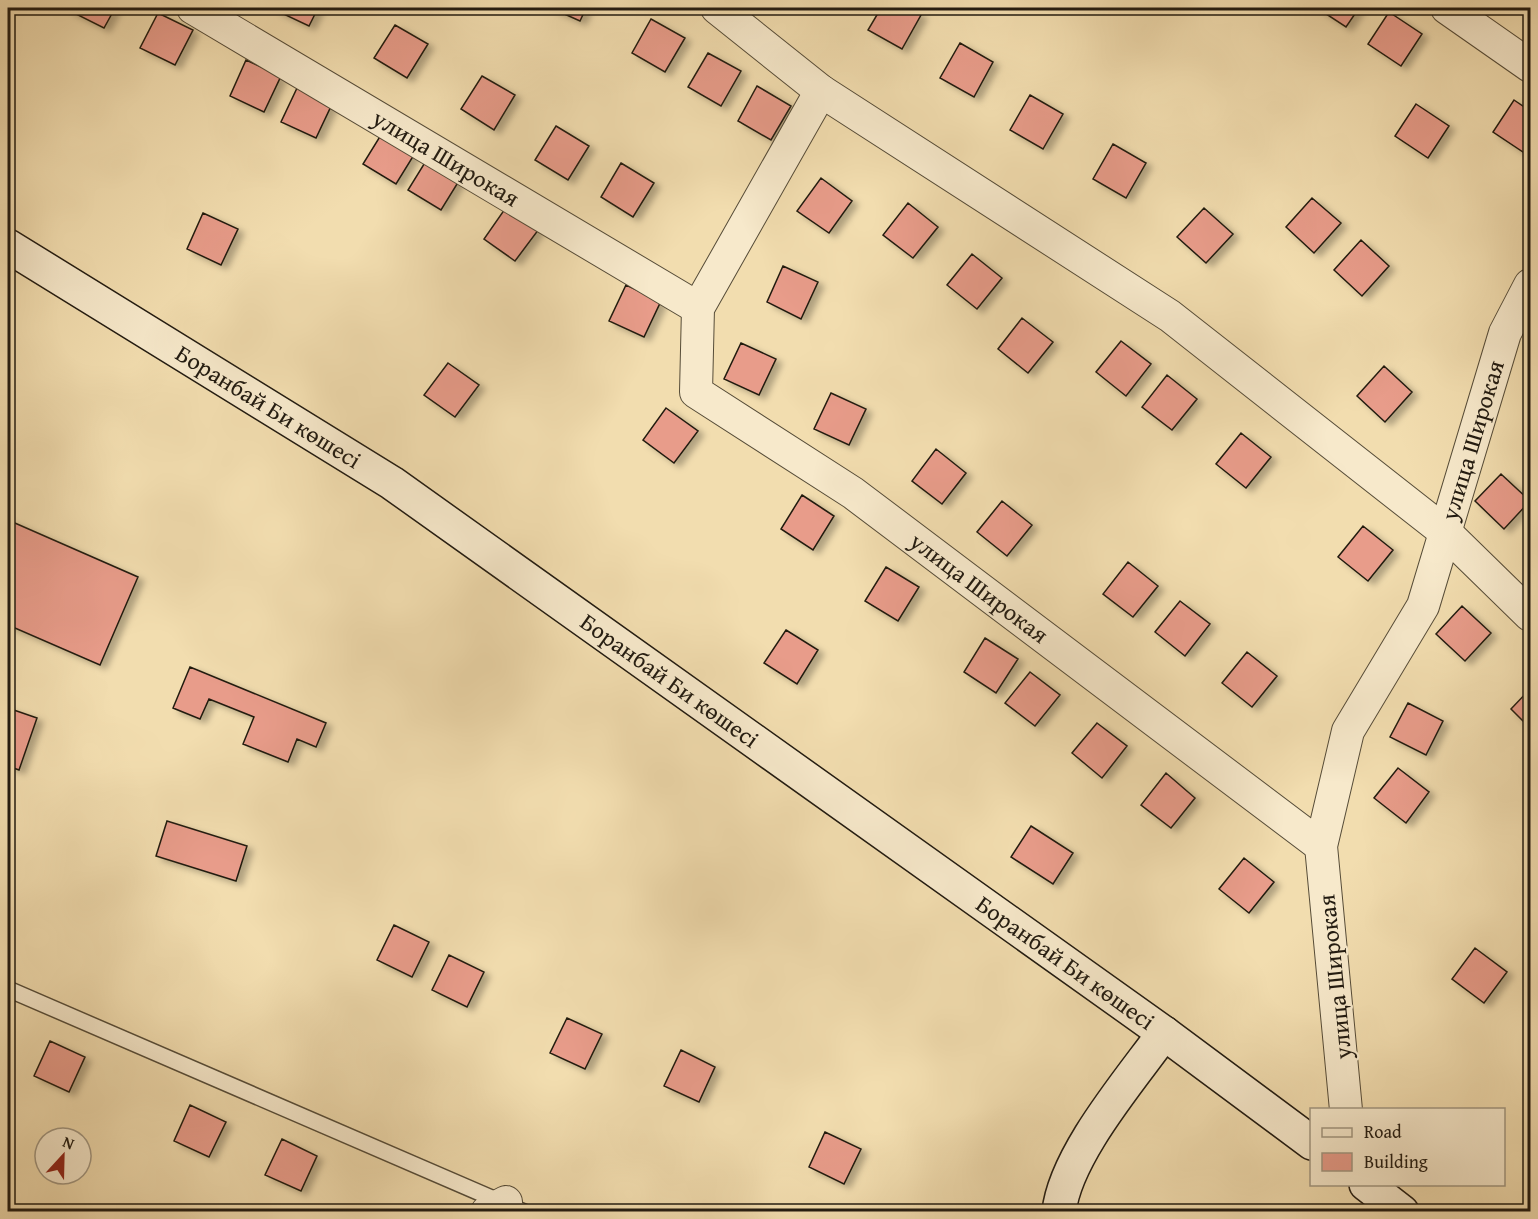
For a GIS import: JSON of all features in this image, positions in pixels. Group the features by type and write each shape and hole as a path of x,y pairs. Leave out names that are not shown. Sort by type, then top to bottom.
{"main road":[{"name":"Боранбай Би көшесі","path":"8,246 392,483 1164,1033 1310,1142"},
{"path":"1059,1212 1060,1199 1084,1146 1164,1033"},
{"path":"1367,1186 1402,1212"}],"street":[{"name":"улица Широкая","path":"193,8 698,308"},
{"name":"улица Широкая","path":"717,8 821,92 1170,316 1445,532 1530,615"},
{"path":"1447,8 1530,66"},
{"name":"улица Широкая","path":"821,92 698,308 696,392 854,493 1321,846"},
{"name":"улица Широкая","path":"1346,1108 1321,846 1348,731 1423,606 1506,333 1530,285"}],"lane":[{"path":"8,989 506,1208"}],"building":[{"path":"69,8 115,8 104,28 68,10"},
{"path":"276,8 318,8 309,26 275,10"},
{"path":"551,8 586,8 580,21"},
{"path":"881,8 909,8 921,15 902,49 868,30"},
{"path":"1317,8 1359,8 1346,27"},
{"path":"1389,12 1422,34 1401,66 1368,44"},
{"path":"158,13 193,30 175,65 140,48"},
{"path":"651,19 685,38 665,72 632,53"},
{"path":"395,25 428,44 407,78 374,58"},
{"path":"960,43 993,62 974,97 940,78"},
{"path":"708,53 741,71 721,106 688,87"},
{"path":"246,60 281,76 264,112 230,96"},
{"path":"482,76 515,95 494,130 461,109"},
{"path":"298,86 333,102 316,138 281,122"},
{"path":"757,86 791,106 771,140 738,121"},
{"path":"1030,95 1063,114 1043,149 1010,130"},
{"path":"1514,100 1530,111 1530,148 1526,154 1493,132"},
{"path":"1416,104 1449,126 1428,158 1395,136"},
{"path":"556,126 589,146 568,180 535,160"},
{"path":"384,130 417,150 396,184 363,164"},
{"path":"1113,144 1146,163 1126,198 1093,179"},
{"path":"429,156 462,176 441,210 408,190"},
{"path":"621,163 654,183 633,217 601,197"},
{"path":"821,178 852,201 829,233 797,211"},
{"path":"1312,198 1341,223 1314,253 1286,227"},
{"path":"908,203 938,227 913,258 883,235"},
{"path":"507,206 539,229 515,261 484,239"},
{"path":"1204,208 1233,234 1206,263 1177,237"},
{"path":"203,213 238,229 221,265 187,249"},
{"path":"1361,240 1389,266 1362,296 1334,270"},
{"path":"972,254 1002,278 977,309 947,285"},
{"path":"783,266 818,282 801,319 767,302"},
{"path":"626,285 661,301 644,337 609,321"},
{"path":"1022,318 1053,342 1028,373 998,349"},
{"path":"1121,341 1151,364 1126,396 1096,372"},
{"path":"741,343 776,359 759,395 724,379"},
{"path":"448,363 479,385 455,417 424,395"},
{"path":"1384,366 1412,392 1385,422 1357,396"},
{"path":"1167,375 1197,399 1172,430 1142,407"},
{"path":"831,393 866,409 849,445 814,429"},
{"path":"666,408 698,431 674,463 643,440"},
{"path":"1241,433 1271,457 1246,488 1216,464"},
{"path":"936,449 966,473 942,504 912,481"},
{"path":"1501,474 1530,501 1504,529 1475,501"},
{"path":"802,495 834,516 813,550 781,529"},
{"path":"1002,501 1032,525 1007,556 977,532"},
{"path":"8,520 138,577 100,665 8,625"},
{"path":"1363,526 1393,550 1368,581 1338,557"},
{"path":"1128,562 1158,586 1133,617 1103,594"},
{"path":"886,567 919,587 898,621 865,601"},
{"path":"1180,601 1210,624 1185,656 1155,632"},
{"path":"1462,606 1491,633 1465,661 1436,634"},
{"path":"786,630 818,650 797,684 764,663"},
{"path":"985,638 1018,659 996,693 964,672"},
{"path":"1247,652 1277,676 1252,707 1222,683"},
{"path":"190,667 326,723 316,747 297,739 288,762 243,744 254,717 209,699 200,719 173,708"},
{"path":"1030,672 1060,695 1035,726 1005,703"},
{"path":"1530,689 1530,728 1511,709"},
{"path":"1408,703 1443,721 1426,755 1390,737"},
{"path":"8,708 37,718 19,770 8,766"},
{"path":"1097,723 1127,746 1102,778 1072,753"},
{"path":"1398,768 1429,792 1406,823 1374,798"},
{"path":"1166,773 1195,798 1171,828 1141,805"},
{"path":"167,821 247,846 236,881 156,856"},
{"path":"1031,826 1073,853 1053,884 1011,857"},
{"path":"1244,858 1274,882 1249,913 1219,889"},
{"path":"394,925 429,942 412,977 377,960"},
{"path":"1475,948 1507,972 1484,1003 1452,979"},
{"path":"449,955 484,972 467,1007 432,990"},
{"path":"567,1018 602,1034 585,1069 550,1053"},
{"path":"50,1041 85,1057 69,1092 34,1076"},
{"path":"681,1050 715,1067 699,1102 664,1086"},
{"path":"190,1105 226,1122 209,1157 174,1141"},
{"path":"825,1132 861,1149 844,1184 809,1167"},
{"path":"282,1139 317,1156 301,1191 265,1175"}]}
